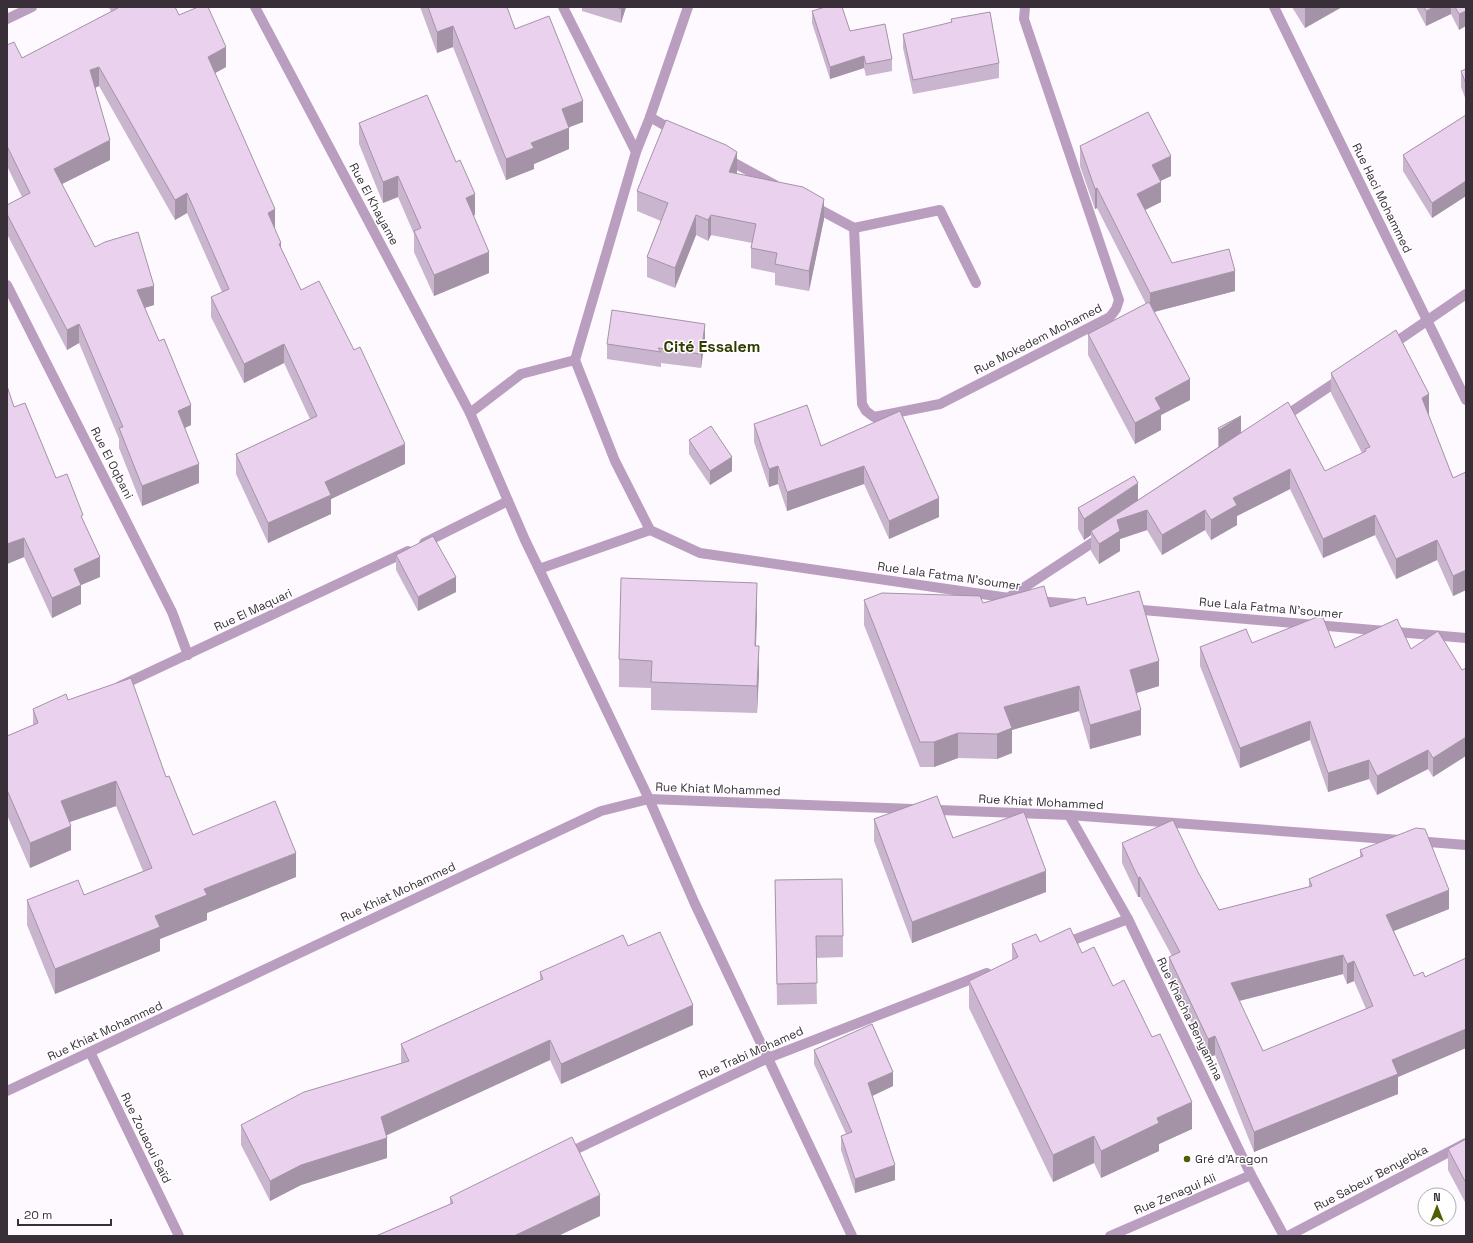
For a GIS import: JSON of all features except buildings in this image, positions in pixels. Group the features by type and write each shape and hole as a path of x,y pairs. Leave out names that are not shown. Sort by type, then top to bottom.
{"street":[{"path":"7,19 32,7"},
{"name":"Rue El Khayame","path":"255,7 470,414 539,569 649,799 695,904 852,1236"},
{"path":"563,7 636,152"},
{"path":"539,569 650,530 615,461 575,360 636,152 650,117 688,7"},
{"name":"Rue Mokedem Mohamed","path":"854,228 862,404 866,411 874,417 940,404 1110,317 1116,309 1119,300 1024,18 1025,7"},
{"name":"Rue Haci Mohammed","path":"1274,7 1466,400"},
{"path":"650,117 685,136"},
{"path":"713,152 784,190"},
{"path":"804,201 854,228 940,210 976,282"},
{"name":"Rue El Oqbani","path":"7,285 172,612 188,655"},
{"path":"1381,352 1466,294"},
{"path":"470,414 521,374 575,360"},
{"path":"1274,422 1348,374"},
{"name":"Rue El Maquari","path":"109,692 442,535 508,501"},
{"name":"Rue Lala Fatma N'soumer","path":"650,530 700,553 1008,598 1087,605"},
{"path":"1008,598 1108,532"},
{"name":"Rue Lala Fatma N'soumer","path":"1118,608 1466,638"},
{"name":"Rue Khiat Mohammed","path":"7,1091 601,810 649,799 1069,815 1466,845"},
{"name":"Rue Khacha Benyamina","path":"1069,815 1128,919 1251,1176 1284,1236"},
{"path":"1055,947 1128,919"},
{"name":"Rue Trabi Mohamed","path":"560,1157 768,1058 996,970"},
{"name":"Rue Zouaoui Saïd","path":"90,1052 179,1236"},
{"name":"Rue Sabeur Benyebka","path":"1288,1236 1466,1143"},
{"name":"Rue Zenagui Ali","path":"1110,1236 1251,1176"}],"place":[{"name":"Gré d'Aragon","path":"1187,1159"}],"district":[{"name":"Cité Essalem","path":"712,346"}]}
